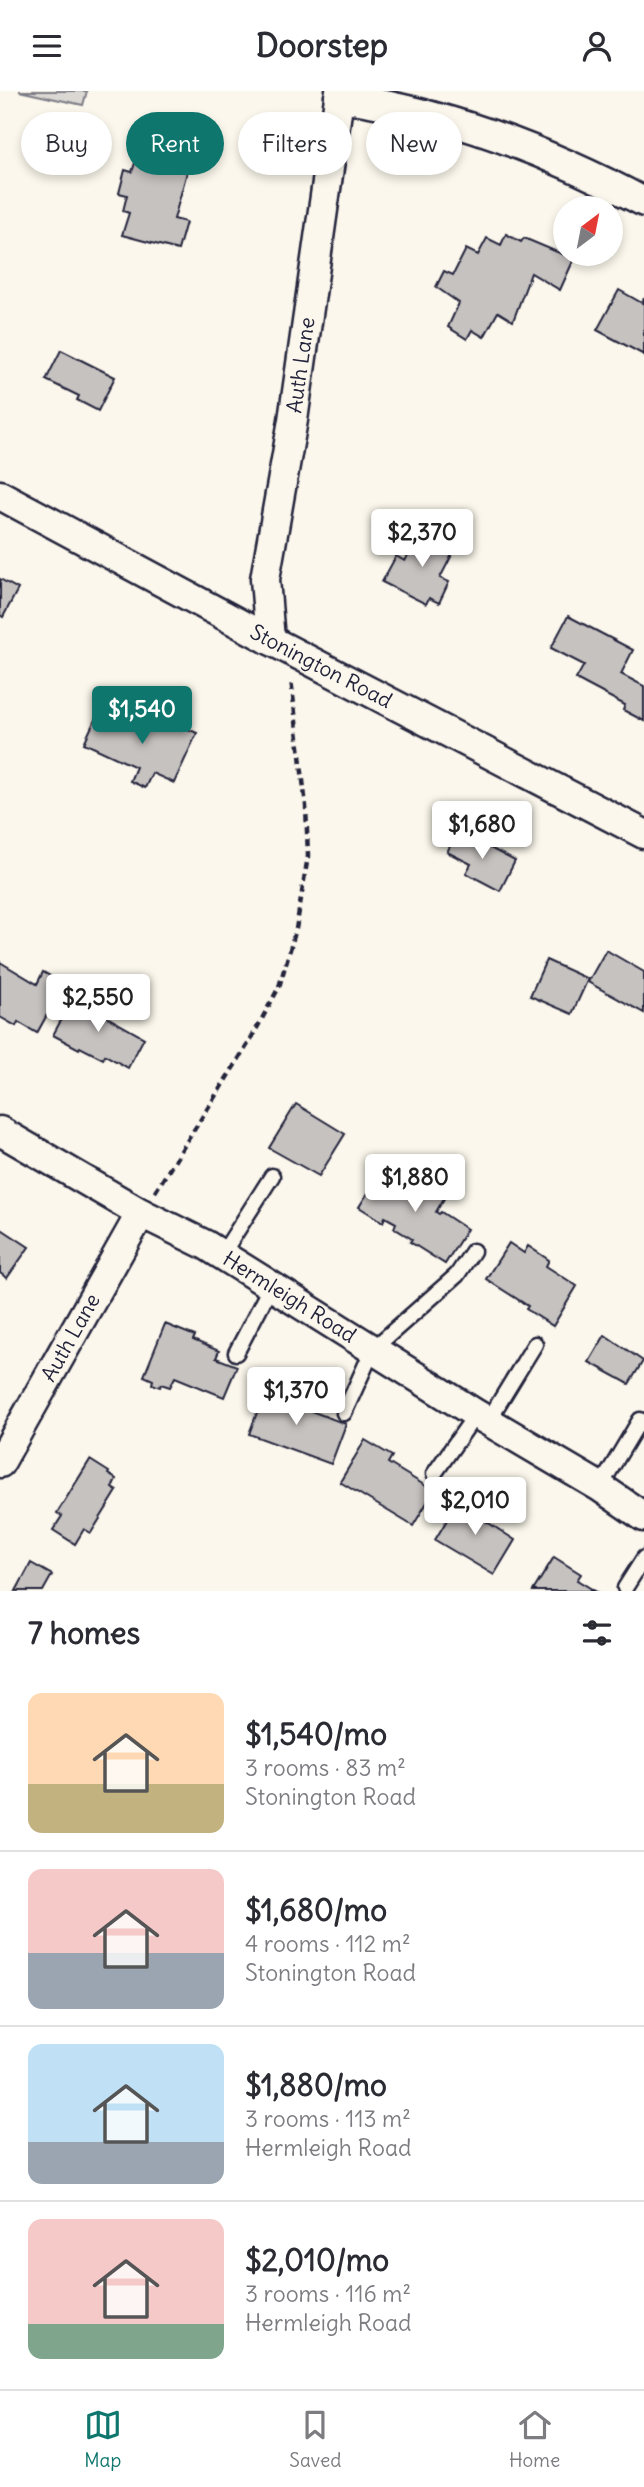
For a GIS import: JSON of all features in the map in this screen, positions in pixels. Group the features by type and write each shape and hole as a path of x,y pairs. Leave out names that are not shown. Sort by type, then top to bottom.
{"street":[{"path":"339,94 476,128 583,170 644,202"},
{"name":"Auth Lane","path":"278,644 265,579 293,420 339,94"},
{"name":"Stonington Road","path":"0,495 278,644 644,834"},
{"name":"Hermleigh Road","path":"0,1131 221,1256 642,1512"},
{"name":"Auth Lane","path":"0,1463 141,1213"}],"lane":[{"path":"221,1256 272,1176"},
{"path":"344,1413 373,1349 457,1275 473,1251"},
{"path":"236,1353 271,1286"},
{"path":"434,1474 482,1417 535,1344"},
{"path":"600,1487 640,1420"},
{"path":"625,1588 644,1558"}],"path":[{"path":"141,1213 250,1041 279,987 296,929 308,856 306,806 278,644"}],"shaded area":[{"path":"19,91 87,91 83,105"}],"building":[{"path":"125,170 126,175 186,175 174,219 186,222 178,250 122,235 129,213 123,211 127,195 119,193"},
{"path":"506,234 521,242 524,238 553,250 553,266 571,266 560,290 531,273 513,321 498,312 484,337 472,330 467,339 448,327 459,303 436,287 444,271 453,275 466,249 478,255 487,238 501,245"},
{"path":"619,290 642,303 644,298 644,355 597,330"},
{"path":"61,350 115,377 98,411 77,400 79,396 46,380"},
{"path":"421,529 456,547 440,578 449,582 439,603 429,598 426,604 382,582 396,556 405,561"},
{"path":"0,579 18,589 3,617 0,615"},
{"path":"568,616 633,650 621,674 644,686 644,721 623,710 625,705 576,679 584,665 551,648"},
{"path":"100,709 132,724 134,718 163,731 168,720 197,733 174,783 152,773 145,788 130,781 136,767 84,743"},
{"path":"458,831 515,861 500,891 466,873 471,864 447,852"},
{"path":"606,950 644,972 644,1013 588,982"},
{"path":"546,960 588,979 572,1014 530,996"},
{"path":"0,962 37,984 43,972 64,984 37,1033 18,1022 16,1026 0,1017"},
{"path":"73,998 144,1038 128,1068 105,1055 103,1059 53,1035"},
{"path":"296,1104 345,1134 319,1176 269,1148"},
{"path":"382,1170 396,1178 398,1175 422,1190 426,1183 446,1195 436,1212 441,1212 467,1229 445,1264 410,1242 412,1239 394,1228 396,1223 385,1217 383,1222 359,1207"},
{"path":"0,1228 29,1247 7,1278 0,1273"},
{"path":"509,1243 524,1253 528,1246 549,1260 546,1266 577,1286 553,1326 486,1279"},
{"path":"165,1324 195,1336 193,1340 219,1351 216,1358 237,1366 224,1397 175,1377 170,1387 161,1384 160,1387 144,1376"},
{"path":"605,1335 643,1361 629,1384 589,1362"},
{"path":"267,1386 298,1397 295,1405 346,1424 331,1464 249,1434"},
{"path":"365,1440 392,1456 388,1463 434,1491 413,1526 340,1482"},
{"path":"90,1460 116,1479 112,1488 117,1491 91,1533 84,1529 75,1544 53,1530 62,1516 57,1513"},
{"path":"460,1498 487,1514 484,1520 515,1540 494,1575 435,1540"},
{"path":"554,1557 581,1574 577,1580 595,1591 533,1591"},
{"path":"31,1563 52,1575 43,1591 16,1591"}]}
